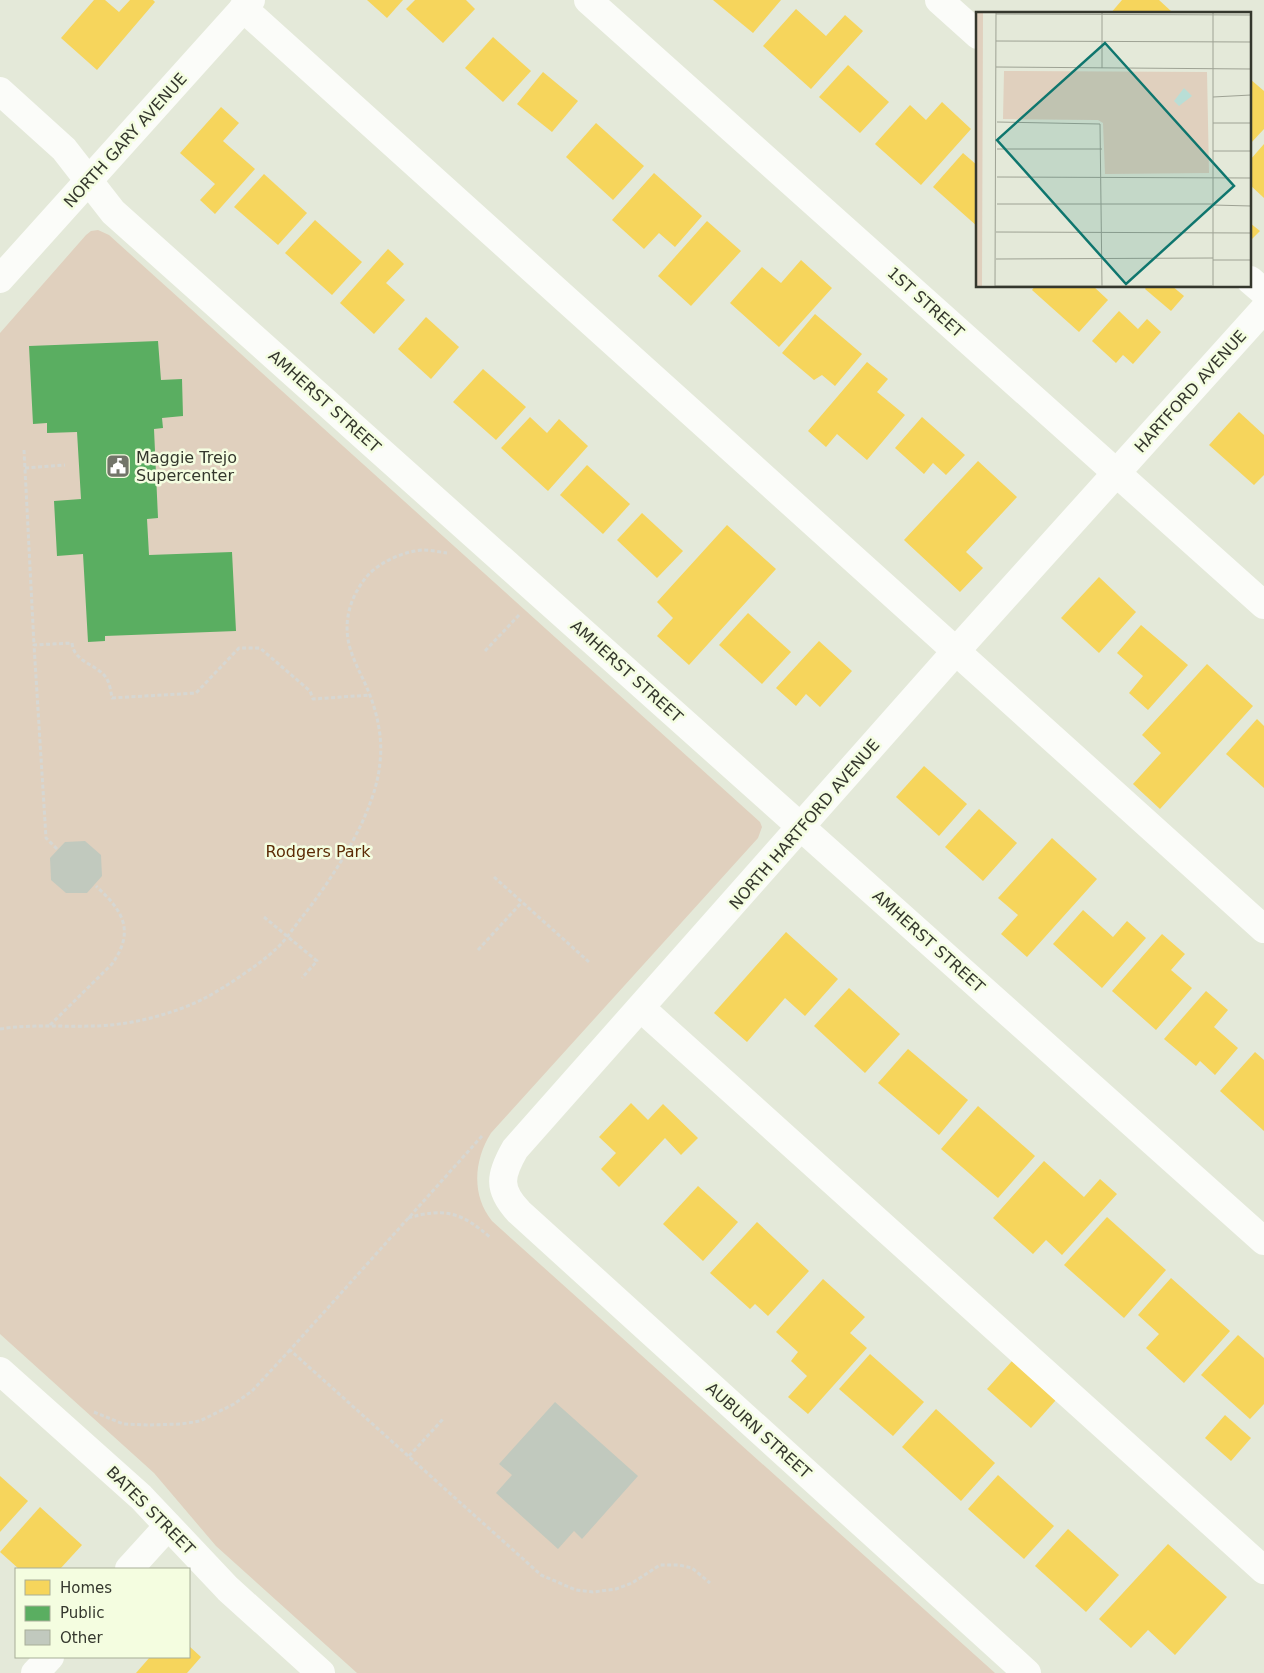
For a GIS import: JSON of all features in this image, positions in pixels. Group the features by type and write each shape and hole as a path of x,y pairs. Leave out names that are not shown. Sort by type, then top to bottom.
{"street":[{"name":"1ST STREET","path":"588,0 1264,605"},
{"path":"939,0 976,33"},
{"path":"247,4 1264,930"},
{"name":"NORTH GARY AVENUE","path":"0,279 247,4"},
{"name":"AMHERST STREET","path":"0,91 64,148 114,212 1264,1241"},
{"path":"1252,282 1264,292"},
{"name":"HARTFORD AVENUE","path":"1116,473 1264,309"},
{"name":"NORTH HARTFORD AVENUE","path":"502,1180 504,1170 515,1149 1116,473"},
{"path":"641,1008 1264,1570"},
{"name":"AUBURN STREET","path":"502,1180 509,1201 519,1212 1027,1673"},
{"name":"BATES STREET","path":"0,1371 141,1497 228,1588 321,1673"},
{"path":"130,1568 168,1526"},
{"path":"36,1673 49,1658"}],"path":[{"path":"24,450 46,838 57,849"},
{"path":"25,468 65,465"},
{"path":"0,1029 26,1026 112,1025 160,1015 207,997 276,948 312,905 352,844 364,820 380,764 381,745 377,718 370,695 349,647 346,627 349,610 355,595 364,580 375,568 391,559 423,550 451,553"},
{"path":"486,652 520,614"},
{"path":"34,644 72,642 77,656 87,664 97,668 108,680 112,698 196,693 239,648 260,648 310,691 313,699 370,695"},
{"path":"494,877 589,962"},
{"path":"50,1026 112,964 124,941 124,928 120,913 112,901 96,886"},
{"path":"478,950 522,902"},
{"path":"264,917 317,961 302,978"},
{"path":"92,1412 123,1424 173,1425 200,1421 234,1404 252,1391 290,1350 482,1136"},
{"path":"408,1218 424,1214 452,1215 465,1218 491,1238"},
{"path":"290,1350 541,1575 576,1590 594,1592 616,1589 632,1583 660,1565 679,1565 692,1568 710,1583"},
{"path":"409,1456 444,1418"}],"green space":[{"name":"Rodgers Park","path":"98,230 109,235 760,822 762,827 758,838 491,1133 485,1143 478,1166 478,1189 481,1200 485,1211 492,1221 995,1673 357,1673 216,1546 154,1473 0,1334 0,333 86,235 91,231"}],"building: Homes":[{"path":"94,0 105,0 119,12 130,0 153,0 155,2 97,70 61,38"},
{"path":"367,0 403,0 387,18"},
{"path":"415,0 466,0 475,9 443,43 406,9"},
{"path":"713,0 781,0 753,33"},
{"path":"1122,0 1159,0 1172,12 1112,12"},
{"path":"796,9 826,36 845,15 863,31 811,89 763,46"},
{"path":"493,37 531,71 503,102 465,68"},
{"path":"848,65 889,102 860,133 819,97"},
{"path":"543,72 578,101 552,132 517,104"},
{"path":"1252,81 1264,91 1264,129 1252,142"},
{"path":"942,102 971,129 921,185 875,144 910,105 926,120"},
{"path":"221,107 239,123 223,141 255,169 215,214 200,200 215,184 180,153"},
{"path":"596,123 644,166 613,200 566,157"},
{"path":"1264,144 1264,198 1252,187 1252,158"},
{"path":"963,153 976,164 976,225 933,187"},
{"path":"654,173 702,216 675,247 659,233 644,249 612,220"},
{"path":"264,174 307,213 278,245 234,207"},
{"path":"315,220 362,262 332,295 285,253"},
{"path":"707,221 741,251 691,306 658,276"},
{"path":"1252,225 1260,231 1252,239"},
{"path":"388,249 404,264 386,283 405,300 374,334 340,303"},
{"path":"801,260 832,288 779,347 730,303 762,267 781,283"},
{"path":"1034,288 1095,288 1108,300 1079,332 1032,290"},
{"path":"1174,288 1184,296 1171,311 1145,289"},
{"path":"1119,311 1138,329 1147,319 1161,332 1133,364 1123,355 1116,363 1092,341"},
{"path":"815,314 862,354 835,386 822,375 814,380 782,353"},
{"path":"426,317 459,347 431,379 398,349"},
{"path":"867,362 888,379 877,392 905,415 867,460 837,434 826,447 808,431"},
{"path":"483,369 526,407 496,440 453,402"},
{"path":"1239,412 1264,435 1264,475 1254,485 1209,445"},
{"path":"530,417 547,433 559,419 588,446 548,491 501,448"},
{"path":"922,417 965,455 946,475 933,463 924,474 895,448"},
{"path":"978,461 1017,497 966,552 983,568 960,592 904,540"},
{"path":"587,465 630,504 603,534 560,495"},
{"path":"642,513 683,551 657,578 617,540"},
{"path":"727,525 776,569 689,665 657,636 673,618 657,602"},
{"path":"1099,577 1136,612 1099,653 1061,618"},
{"path":"748,613 791,652 762,684 719,645"},
{"path":"1141,625 1188,665 1148,710 1129,693 1143,676 1117,653"},
{"path":"819,641 852,671 820,707 806,694 796,706 776,688"},
{"path":"1207,664 1253,706 1160,809 1133,784 1161,753 1142,735"},
{"path":"1257,719 1264,726 1264,788 1226,754"},
{"path":"924,766 967,804 939,836 896,797"},
{"path":"979,809 1017,843 983,881 945,847"},
{"path":"1052,838 1097,879 1027,957 1001,934 1018,915 998,898"},
{"path":"1083,910 1113,937 1127,921 1146,938 1102,988 1053,944"},
{"path":"786,932 838,979 805,1016 785,998 747,1042 714,1013"},
{"path":"1162,934 1185,954 1171,970 1192,988 1156,1030 1112,991"},
{"path":"849,988 900,1034 865,1073 814,1026"},
{"path":"1206,991 1228,1010 1214,1027 1238,1048 1215,1075 1200,1061 1196,1066 1164,1039"},
{"path":"908,1049 968,1100 939,1135 878,1083"},
{"path":"1255,1052 1264,1060 1264,1131 1220,1091"},
{"path":"631,1103 648,1120 663,1104 698,1138 681,1155 665,1138 619,1187 601,1169 616,1153 599,1137"},
{"path":"978,1106 1035,1156 998,1198 941,1149"},
{"path":"1044,1161 1084,1197 1100,1179 1117,1194 1062,1255 1046,1240 1033,1254 993,1218"},
{"path":"698,1186 738,1222 703,1261 663,1224"},
{"path":"1107,1217 1166,1270 1124,1318 1064,1265"},
{"path":"757,1222 809,1271 768,1316 755,1304 750,1309 710,1273"},
{"path":"1171,1278 1230,1331 1184,1383 1146,1348 1159,1334 1138,1315"},
{"path":"823,1279 865,1317 850,1333 867,1348 808,1414 788,1397 807,1376 791,1361 798,1352 776,1332"},
{"path":"1238,1335 1264,1358 1264,1404 1250,1419 1201,1375"},
{"path":"870,1354 924,1402 893,1436 839,1389"},
{"path":"1012,1361 1056,1400 1031,1428 987,1389"},
{"path":"936,1409 995,1463 961,1501 902,1447"},
{"path":"1225,1415 1251,1438 1231,1461 1205,1438"},
{"path":"998,1475 1054,1526 1024,1559 968,1509"},
{"path":"0,1476 28,1501 0,1532"},
{"path":"40,1507 82,1545 61,1568 18,1568 0,1552"},
{"path":"1068,1529 1119,1575 1086,1612 1035,1566"},
{"path":"1168,1544 1227,1597 1175,1655 1148,1630 1131,1648 1099,1619"},
{"path":"190,1647 201,1657 187,1673 136,1673 149,1658 190,1658"}],"building: Public":[{"name":"Maggie Trejo Supercenter","path":"158,341 161,380 182,379 183,416 162,418 163,428 154,429 158,518 147,519 149,555 232,552 236,631 105,636 105,641 88,642 83,554 57,556 54,501 81,499 77,432 47,433 47,423 33,424 29,346"}],"building: Other":[{"path":"85,841 101,855 102,876 87,893 66,893 51,880 50,858 65,842"},
{"path":"555,1402 638,1476 582,1539 574,1531 558,1549 496,1493 512,1475 499,1464"}],"place":[{"name":"Maggie Trejo Supercenter","path":"118,466"}]}
